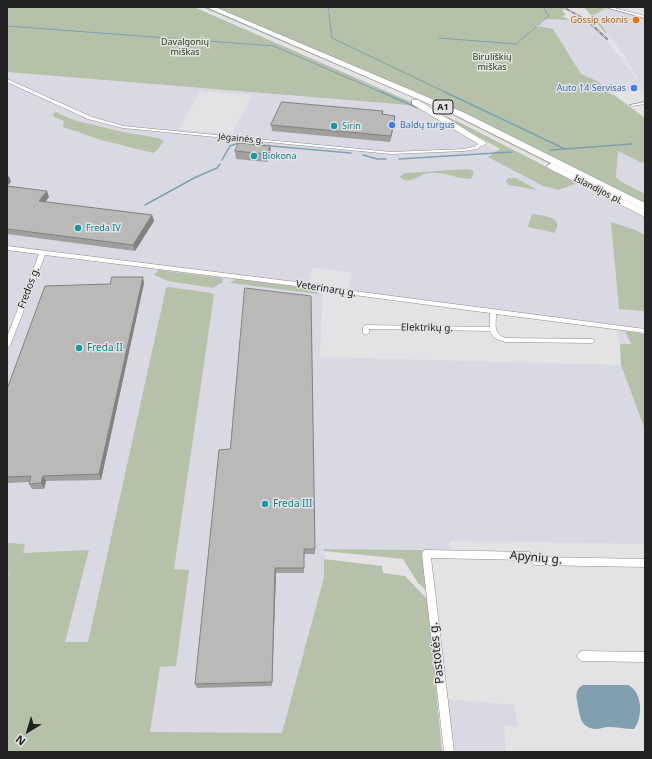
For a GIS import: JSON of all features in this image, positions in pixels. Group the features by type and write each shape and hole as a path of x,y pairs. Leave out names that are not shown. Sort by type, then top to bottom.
{"highway":[{"name":"A1","path":"199,7 461,121 551,166"},
{"name":"Islandijos pl.","path":"209,7 462,115 645,207"},
{"path":"405,96 483,143"},
{"name":"Islandijos pl.","path":"551,166 645,214"},
{"path":"590,186 645,218"}],"street":[{"path":"607,7 645,17"},
{"name":"Jėgainės g.","path":"7,80 90,118 123,127 391,153 464,150 474,148 483,143"},
{"path":"632,105 645,104"},
{"name":"Veterinarų g.","path":"7,248 312,286 354,293 645,331"},
{"name":"Fredos g.","path":"7,346 43,252"},
{"path":"493,311 493,330 494,334 498,338 505,340 592,341"},
{"name":"Elektrikų g.","path":"366,333 366,327 493,330"},
{"name":"Apynių g.","path":"426,554 529,556 535,560 645,563"},
{"name":"Pastotės g.","path":"426,554 449,752"},
{"path":"582,656 645,657"}],"shaded area":[{"path":"607,8 645,18 645,91 618,91 614,95 607,92 609,90 597,81 581,75 576,66 535,26 544,19 569,19 570,17 580,16 589,22 606,39 636,79 638,79 624,55 613,40 610,39 605,33 607,33 594,14"},
{"path":"7,72 420,106 470,138 499,151 489,157 558,190 578,183 645,218 645,235 636,230 611,223 645,315 645,334 626,331 631,344 620,344 616,330 347,294 352,272 312,268 309,282 323,284 320,357 621,365 645,430 645,544 450,541 450,550 325,549 324,577 278,752 7,752","holes":["200,91 252,95 232,134 179,129","60,113 74,120 123,132 158,138 153,153 101,140 67,129 64,121 55,117"]},
{"path":"618,150 642,163 645,162 645,194 620,181 616,177"},
{"path":"447,699 515,705 517,727 504,726 506,752 453,752"}],"green space":[{"name":"Davalgonių miškas","path":"7,7 194,7 420,106 7,72"},
{"path":"202,7 206,7 468,120 645,212 444,111"},
{"name":"Biruliškių miškas","path":"214,7 564,8 563,11 566,15 562,16 570,20 544,19 536,26 553,29 581,74 597,81 609,90 608,93 614,95 645,118 645,162 642,163 618,151 616,177 620,181 645,194 645,204 511,136"},
{"path":"584,7 606,8 594,15 607,33 605,33"},
{"path":"428,108 463,124 578,183 558,190 543,186 488,157 500,149"},
{"path":"56,112 74,120 123,132 158,138 164,141 153,153 101,140 63,127 64,121 54,117 53,114"},
{"path":"472,170 474,173 472,178 469,179 433,173 424,174 410,180 400,177 405,173"},
{"path":"508,178 516,178 537,190 509,185 506,182"},
{"path":"532,214 546,216 556,221 557,225 555,233 528,227"},
{"path":"611,222 636,230 645,235 645,315 643,311 619,309"},
{"path":"158,270 222,278 223,282 213,288 168,281 154,275"},
{"path":"236,279 313,289 317,291 317,294 230,283"},
{"path":"169,287 212,293 214,295 174,569 189,570 176,666 160,667 150,732 282,733 324,577 324,559 382,566 383,573 405,576 426,598 428,603 442,752 7,752 7,579 9,573 7,573 7,543 25,544 23,553 89,550 65,642 88,642 166,288"},
{"path":"625,331 645,334 645,430 621,365 620,344 631,344"},
{"path":"324,549 422,550 426,590 418,583 403,559 324,551"}],"water":[{"path":"583,685 628,685 633,688 637,693 640,706 639,718 634,729 608,727 596,729 586,726 581,720 577,698 578,690"}],"building":[{"name":"Sirin","path":"282,102 383,111 382,114 395,116 391,136 271,125"},
{"path":"239,143 270,146 267,154 235,151"},
{"name":"Freda IV","path":"7,186 47,191 39,201 152,215 133,245 7,229"},
{"name":"Freda II","path":"112,277 143,277 99,474 43,476 41,483 29,484 31,476 7,477 7,389 45,286 110,284"},
{"name":"Freda III","path":"245,288 311,296 315,549 304,549 304,568 275,568 272,682 195,684 219,450 230,449"}],"waterway":[{"path":"328,7 329,11"},
{"path":"538,25 549,16 543,7"},
{"path":"329,13 332,38 447,93"},
{"path":"7,26 274,46 383,93"},
{"path":"439,38 516,44 536,27"},
{"path":"381,92 418,108"},
{"path":"445,92 565,149"},
{"path":"222,160 230,146 239,143"},
{"path":"248,144 351,153"},
{"path":"565,149 632,144"},
{"path":"550,150 565,149"},
{"path":"399,159 512,152"},
{"path":"363,155 377,159 386,159"},
{"path":"145,205 194,178 217,168 220,164"}],"railway":[{"path":"563,7 588,21 607,39"}],"place":[{"name":"Gossip skonis","path":"636,20"},
{"name":"Auto 14 Servisas","path":"634,88"},
{"name":"Baldų turgus","path":"392,125"},
{"name":"Sirin","path":"334,126"},
{"name":"Biokona","path":"254,156"},
{"name":"Freda IV","path":"78,228"},
{"name":"Freda II","path":"79,348"},
{"name":"Freda III","path":"265,504"}]}
